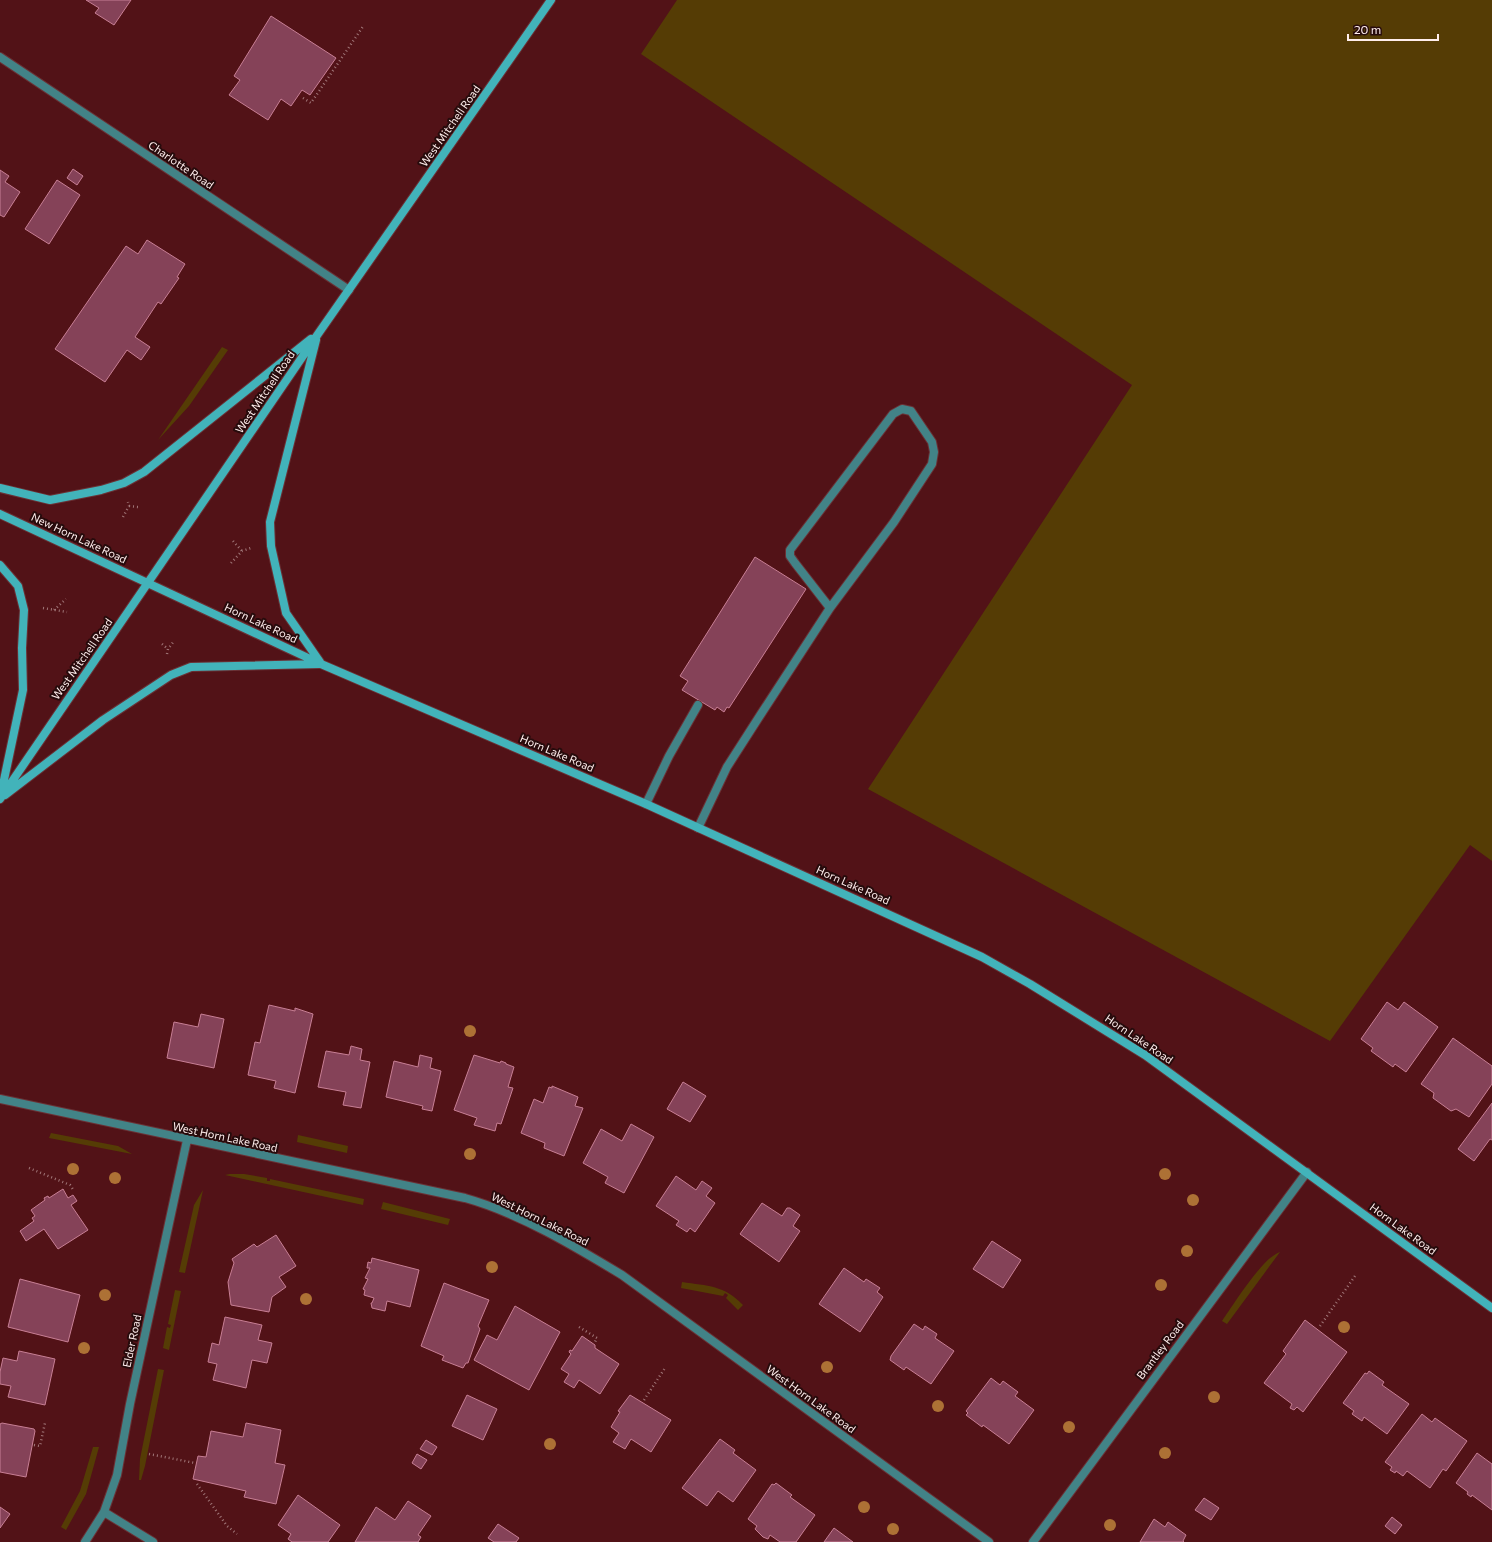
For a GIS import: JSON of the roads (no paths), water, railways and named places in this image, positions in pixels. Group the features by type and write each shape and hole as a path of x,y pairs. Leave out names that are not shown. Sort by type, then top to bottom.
{"main road":[{"name":"West Mitchell Road","path":"0,798 318,334 551,0"},
{"path":"0,488 50,500 101,490 124,483 144,472 318,334"},
{"path":"318,334 270,522 270,546 286,613 321,664"},
{"name":"New Horn Lake Road","path":"0,514 148,582"},
{"path":"0,565 18,586 24,610 22,690 0,798"},
{"name":"Horn Lake Road","path":"148,582 321,664 646,804 982,957 1030,984 1145,1055 1492,1308"},
{"path":"0,798 103,720 171,675 191,667 321,664"}],"street":[{"name":"Charlotte Road","path":"0,58 349,290"},
{"path":"698,828 727,767 830,608 894,522 932,464 934,452 932,442 911,411 902,409 893,414 790,550 790,556 830,608"},
{"path":"646,804 669,756 698,705"},
{"name":"West Horn Lake Road","path":"0,1099 465,1198 493,1208 594,1258 627,1279 989,1542"},
{"name":"Elder Road","path":"85,1542 104,1512 117,1475 130,1404 187,1140"},
{"name":"Brantley Road","path":"1033,1542 1307,1172"},
{"path":"104,1512 153,1542"}]}
